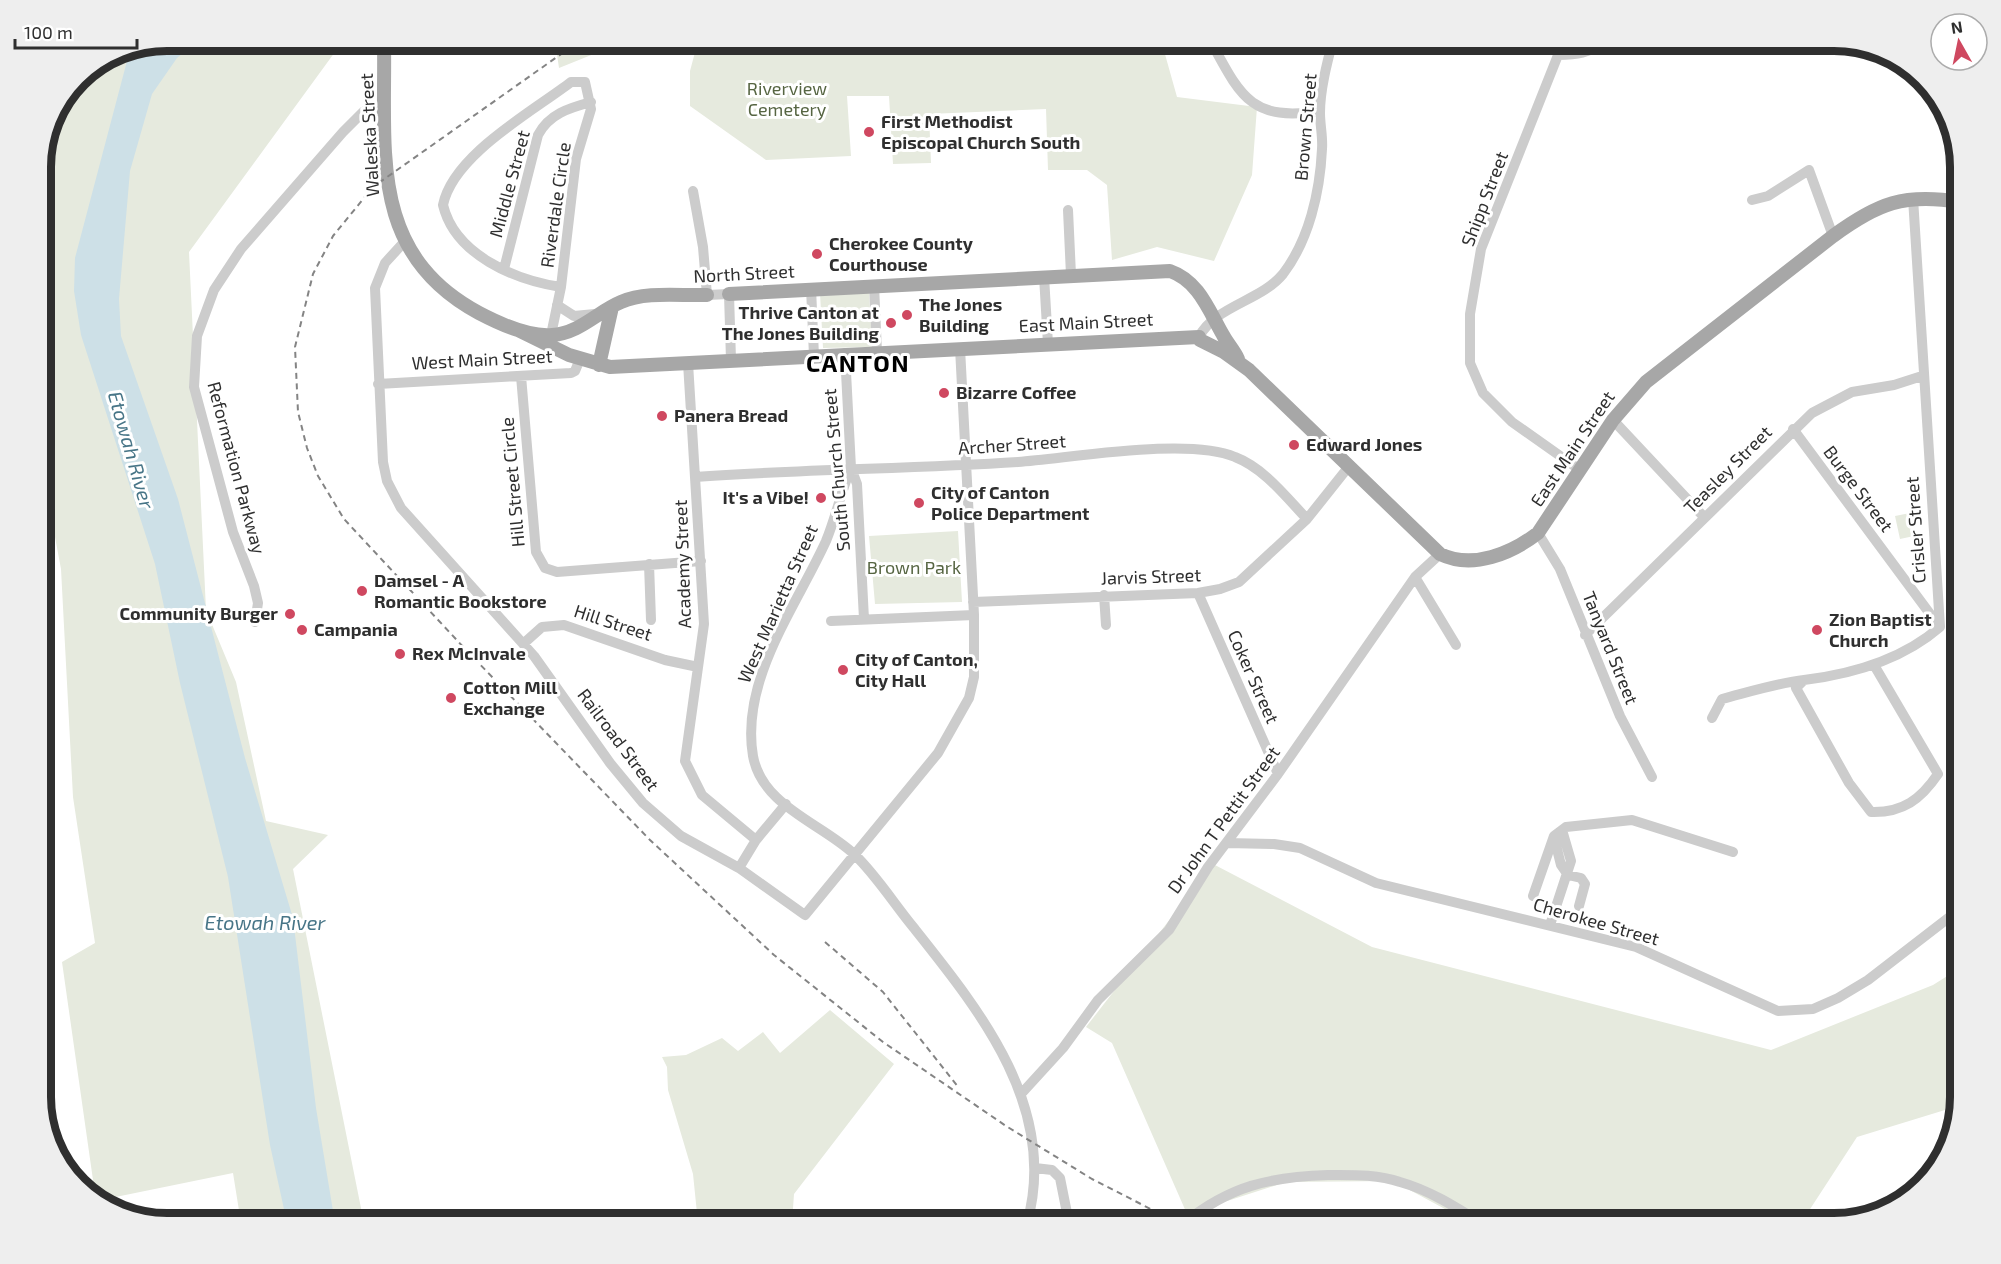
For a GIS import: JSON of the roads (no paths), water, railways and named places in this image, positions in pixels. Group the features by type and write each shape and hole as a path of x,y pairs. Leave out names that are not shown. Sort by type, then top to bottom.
{"main road":[{"name":"Waleska Street","path":"384,51 388,191 405,241 431,279 453,298 518,330 550,335 570,332"},
{"name":"East Main Street","path":"1440,554 1461,560 1497,556 1524,544 1538,533 1613,420 1646,382 1833,236 1879,206 1912,198 1950,201"},
{"name":"North Street","path":"729,294 1163,270 1180,275 1192,285 1217,319"},
{"name":"North Street","path":"570,332 608,310 640,298 706,295"},
{"path":"599,364 608,310"},
{"path":"1217,319 1222,335 1240,362 1350,465 1440,554"},
{"name":"West Main Street","path":"518,330 534,340 580,359 599,364 626,367 688,363"},
{"name":"East Main Street","path":"688,363 845,353 1199,337"},
{"path":"1199,337 1200,340 1240,362"}],"street":[{"path":"1216,51 1239,92 1249,101 1263,109 1296,115 1320,111"},
{"name":"Brown Street","path":"1217,319 1270,286 1282,275 1310,223 1321,168 1323,147 1320,111 1331,51"},
{"name":"Shipp Street","path":"1560,51 1536,117 1481,249 1470,314 1470,363 1483,393 1512,422 1580,470"},
{"path":"1558,55 1589,51"},
{"name":"Riverdale Circle","path":"572,82 585,82 591,102 587,129 580,140 576,159 561,287 539,284 486,260 453,231 442,206 445,194 454,177 480,152 572,82"},
{"name":"Middle Street","path":"504,269 544,122 568,108 591,102"},
{"name":"Reformation Parkway","path":"255,622 258,603 254,586 234,532 194,387 197,336 214,290 241,249 343,132 363,112 385,104"},
{"path":"1752,200 1768,196 1809,170 1833,236"},
{"path":"693,191 703,247 706,295"},
{"name":"Crisler Street","path":"1912,198 1940,627"},
{"path":"1068,210 1071,275"},
{"name":"Railroad Street","path":"405,241 385,264 375,288 378,384 385,471 396,501 432,546 523,644 558,687 610,763 643,803 681,836 739,868 783,902 805,915 853,854"},
{"path":"1044,276 1048,344"},
{"path":"874,285 877,352"},
{"path":"550,335 561,287"},
{"path":"811,288 814,356"},
{"path":"729,294 731,360"},
{"name":"North Street","path":"706,295 729,294"},
{"path":"557,305 574,316 608,310"},
{"path":"1199,337 1217,319"},
{"path":"853,854 938,753 969,699 974,677 974,615 960,348"},
{"name":"South Church Street","path":"845,353 851,468 857,484 864,620"},
{"name":"West Main Street","path":"378,384 571,373 575,371 580,359"},
{"name":"Academy Street","path":"688,363 704,624 686,747 688,770 702,795 756,840"},
{"name":"Hill Street Circle","path":"521,376 536,552 539,562 545,568 557,572 701,561"},
{"name":"Teasley Street","path":"1585,635 1793,429 1812,413 1852,392 1894,385 1922,376"},
{"path":"1613,420 1661,468 1704,517"},
{"name":"Burge Street","path":"1793,429 1940,627"},
{"name":"Archer Street","path":"696,477 851,468 1020,462 1151,450 1221,453 1252,466 1307,519"},
{"name":"Jarvis Street","path":"973,602 1198,593 1220,589 1239,582 1307,519 1350,465"},
{"name":"West Marietta Street","path":"851,468 827,538 758,679 754,695 753,755 763,784 853,854 963,990 992,1036 1021,1094 1034,1139 1034,1196 1030,1213"},
{"name":"Tanyard Street","path":"1538,533 1560,569 1620,717 1652,777"},
{"name":"Dr John T Pettit Street","path":"1021,1094 1044,1070 1098,1000 1169,930 1227,843 1278,774 1415,577 1440,554"},
{"path":"649,564 651,620"},
{"path":"1415,577 1456,645"},
{"name":"Coker Street","path":"1198,593 1278,774"},
{"path":"1104,595 1106,625"},
{"path":"831,621 974,615"},
{"name":"Hill Street","path":"523,644 542,627 564,625 665,660 698,667"},
{"path":"1712,718 1722,699 1804,680 1838,675 1874,665 1924,641 1940,627"},
{"path":"1804,680 1796,688 1849,783 1871,812 1890,813 1926,793 1938,774 1874,665"},
{"path":"739,868 756,840 786,804"},
{"path":"1533,896 1558,833 1566,826 1641,821 1733,852"},
{"path":"1558,833 1561,865 1568,876 1581,878 1585,884 1579,906"},
{"name":"Cherokee Street","path":"1227,843 1274,844 1300,848 1376,883 1635,947 1778,1011 1813,1009 1838,998 1868,980 1950,917"},
{"path":"1550,925 1568,876"},
{"path":"1035,1168 1052,1170 1060,1178 1067,1213"},
{"path":"1199,1213 1212,1203 1250,1184 1287,1176 1340,1175 1375,1176 1401,1182 1430,1193 1463,1213"}],"water":[{"name":"Etowah River","path":"186,51 177,58 152,94 130,171 119,299 121,336 178,499 245,758 293,918 316,1108 333,1213 285,1213 270,1145 228,877 180,683 155,564 81,335 74,291 75,258 127,61 131,57 145,53"}],"railway":[{"path":"565,51 373,187 333,236 313,274 295,347 298,412 307,448 318,476 344,519 467,651 650,840 774,955 883,1042 1006,1126 1092,1179 1158,1213"},
{"path":"825,942 883,992 959,1088"}],"place":[{"name":"First Methodist Episcopal Church South","path":"869,132"},
{"name":"Cherokee County Courthouse","path":"817,254"},
{"name":"The Jones Building","path":"907,315"},
{"name":"Thrive Canton at The Jones Building","path":"891,323"},
{"name":"Bizarre Coffee","path":"944,393"},
{"name":"Panera Bread","path":"662,416"},
{"name":"Edward Jones","path":"1294,445"},
{"name":"It's a Vibe!","path":"821,498"},
{"name":"City of Canton Police Department","path":"919,503"},
{"name":"Damsel - A Romantic Bookstore","path":"362,591"},
{"name":"Community Burger","path":"290,614"},
{"name":"Campania","path":"302,630"},
{"name":"Zion Baptist Church","path":"1817,630"},
{"name":"Rex McInvale","path":"400,654"},
{"name":"City of Canton, City Hall","path":"843,670"},
{"name":"Cotton Mill Exchange","path":"451,698"}],"district":[{"name":"CANTON","path":"858,364"}],"park label":[{"name":"Riverview Cemetery","path":"787,100"},
{"name":"Brown Park","path":"914,568"}]}
